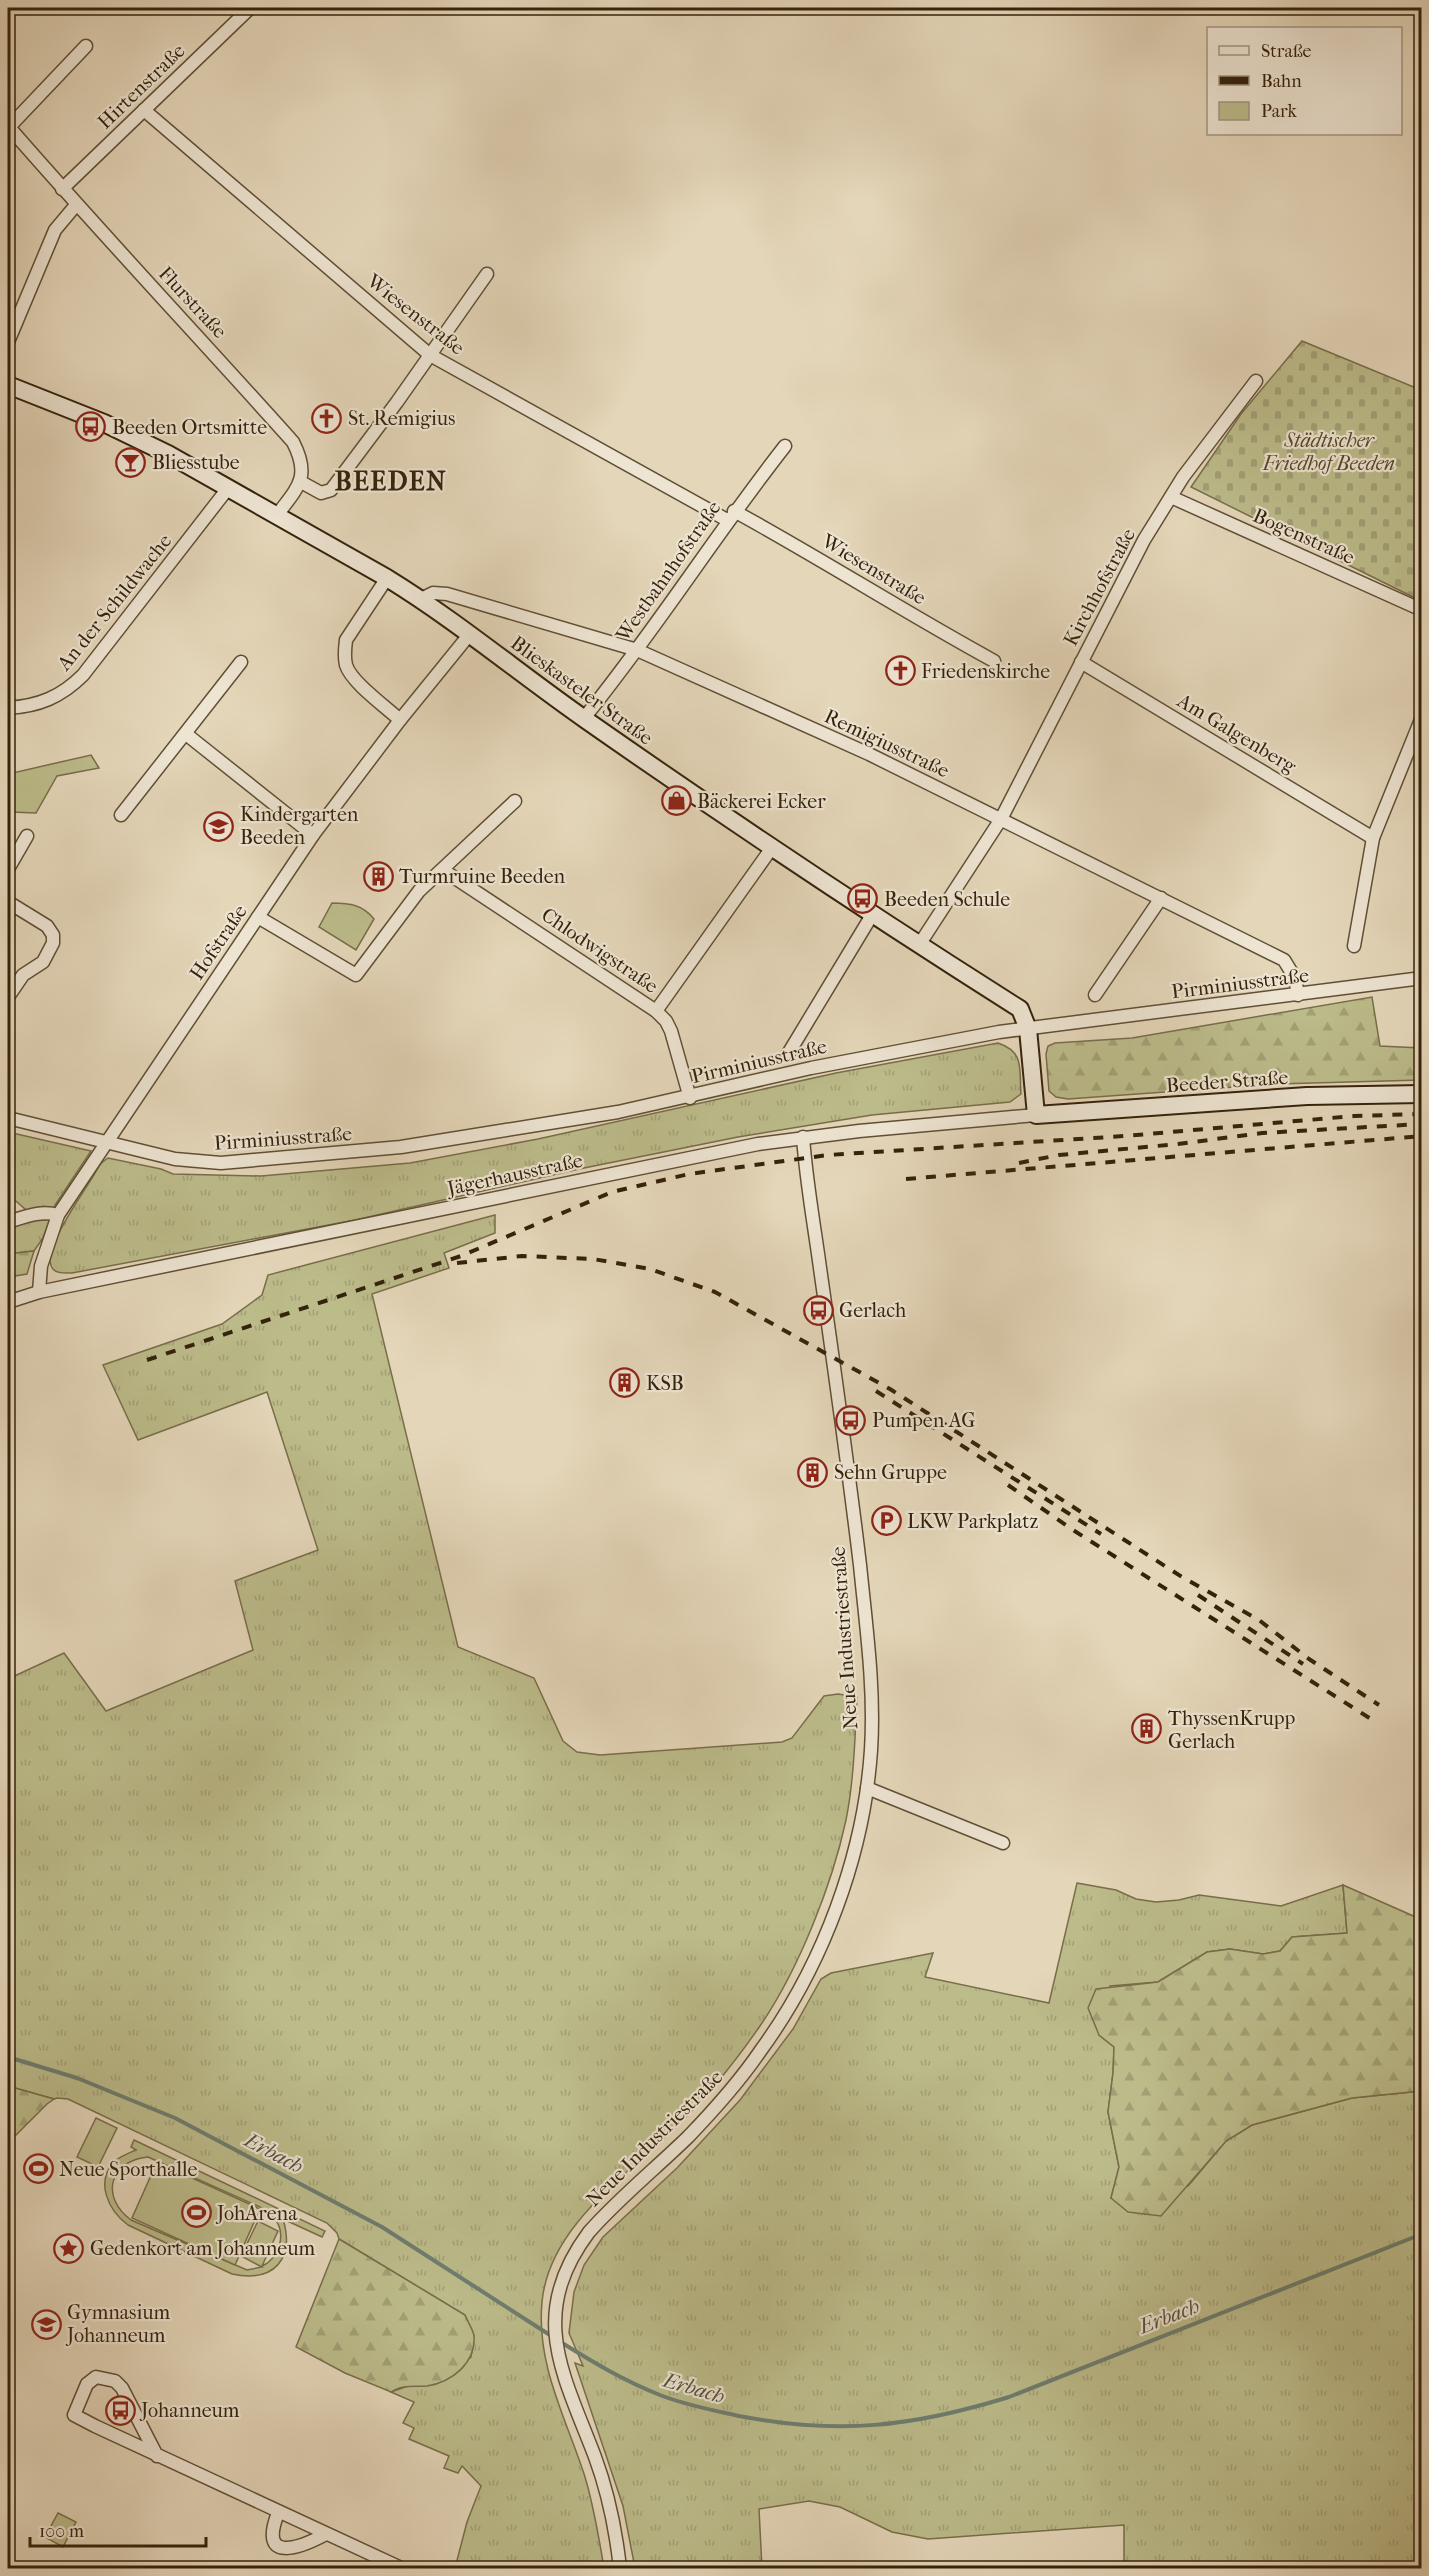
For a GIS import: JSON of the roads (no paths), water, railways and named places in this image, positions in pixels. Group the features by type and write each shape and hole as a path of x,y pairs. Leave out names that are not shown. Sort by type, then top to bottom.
{"street":[{"name":"Hirtenstraße","path":"62,189 248,10"},
{"name":"Flurstraße","path":"86,46 8,127 292,442 302,466 301,482"},
{"name":"Wiesenstraße","path":"144,110 430,355 731,515 830,564 892,604 994,661"},
{"path":"8,342 55,230 76,205"},
{"path":"277,515 301,482 321,493 331,490 487,274"},
{"name":"Kirchhofstraße","path":"918,945 1001,819 1144,540 1183,477 1256,381"},
{"name":"Blieskasteler Straße","path":"8,385 104,423 229,487 387,578 421,599 584,718 771,849 1020,1009 1028,1029 1036,1115"},
{"name":"Westbahnhofstraße","path":"584,718 637,650 731,515 785,446"},
{"name":"An der Schildwache","path":"8,708 43,703 70,688 83,675 229,487"},
{"name":"Bogenstraße","path":"1171,497 1422,610"},
{"path":"387,578 346,640 346,665 353,677 400,720"},
{"name":"Remigiusstraße","path":"421,599 433,593 447,594 637,650 869,754 1284,960 1295,978 1298,995"},
{"name":"Hofstraße","path":"39,1292 43,1258 58,1215 313,835 400,720 469,635"},
{"path":"121,815 241,662"},
{"name":"Am Galgenberg","path":"1082,662 1372,838"},
{"path":"1353,946 1372,838 1422,717"},
{"path":"186,734 313,835"},
{"path":"258,917 356,975 403,911 515,801"},
{"path":"8,869 27,836"},
{"path":"656,1011 771,849"},
{"name":"Chlodwigstraße","path":"443,870 656,1011 666,1021 671,1031 690,1098"},
{"path":"1095,995 1161,898"},
{"path":"8,903 47,926 53,943 43,962 23,975 8,997"},
{"path":"788,1054 873,915"},
{"name":"Pirminiusstraße","path":"8,1118 175,1159 199,1162 248,1161 412,1146 571,1121 690,1098 811,1068 953,1040 1422,978"},
{"name":"Beeder Straße","path":"1036,1115 1307,1096 1422,1094"},
{"name":"Jägerhausstraße","path":"8,1302 39,1292 631,1169 803,1137 1036,1115"},
{"name":"Neue Industriestraße","path":"620,2568 617,2542 596,2459 569,2392 557,2354 555,2325 560,2284 576,2249 602,2217 689,2136 731,2089 762,2049 786,2011 809,1970 836,1907 862,1819 867,1788 872,1717 864,1605 803,1137"},
{"path":"8,1222 32,1214 50,1212 58,1215"},
{"path":"867,1788 1003,1843"},
{"path":"158,2456 129,2398 115,2381 96,2377 87,2384 74,2415 158,2456 278,2513 401,2568"},
{"path":"278,2513 272,2528 273,2538 277,2545 286,2549 306,2544 326,2534"}],"waterway":[{"name":"Erbach","path":"8,2057 77,2078 175,2118 382,2227 553,2337"},
{"name":"Erbach","path":"559,2341 608,2370 679,2402 775,2422 843,2426 875,2425 940,2415 1009,2397 1422,2234"}],"railway":[{"path":"147,1360 461,1256 612,1192 689,1174 828,1155 1125,1136 1354,1116 1422,1114"},
{"path":"1019,1163 1059,1155 1178,1144 1262,1133 1422,1124"},
{"path":"906,1179 1422,1136"},
{"path":"457,1263 522,1256 593,1259 650,1269 715,1292 890,1389 1182,1577 1259,1620 1309,1659 1379,1705"},
{"path":"876,1391 1101,1534"},
{"path":"1008,1485 1073,1530 1371,1719"},
{"path":"1198,1595 1303,1664"}],"place":[{"name":"St. Remigius","path":"327,418"},
{"name":"Beeden Ortsmitte","path":"91,427"},
{"name":"Bliesstube","path":"131,462"},
{"name":"Friedenskirche","path":"900,671"},
{"name":"Bäckerei Ecker","path":"676,801"},
{"name":"Kindergarten Beeden","path":"219,826"},
{"name":"Turmruine Beeden","path":"378,876"},
{"name":"Beeden Schule","path":"863,899"},
{"name":"Gerlach","path":"818,1310"},
{"name":"KSB","path":"625,1383"},
{"name":"Pumpen AG","path":"851,1420"},
{"name":"Sehn Gruppe","path":"813,1472"},
{"name":"LKW Parkplatz","path":"886,1521"},
{"name":"ThyssenKrupp Gerlach","path":"1147,1729"},
{"name":"Neue Sporthalle","path":"38,2169"},
{"name":"JohArena","path":"196,2213"},
{"name":"Gedenkort am Johanneum","path":"69,2248"},
{"name":"Gymnasium Johanneum","path":"46,2324"},
{"name":"Johanneum","path":"120,2410"}],"district":[{"name":"BEEDEN","path":"391,481"}],"park label":[{"name":"Städtischer Friedhof Beeden","path":"1329,452"}]}
